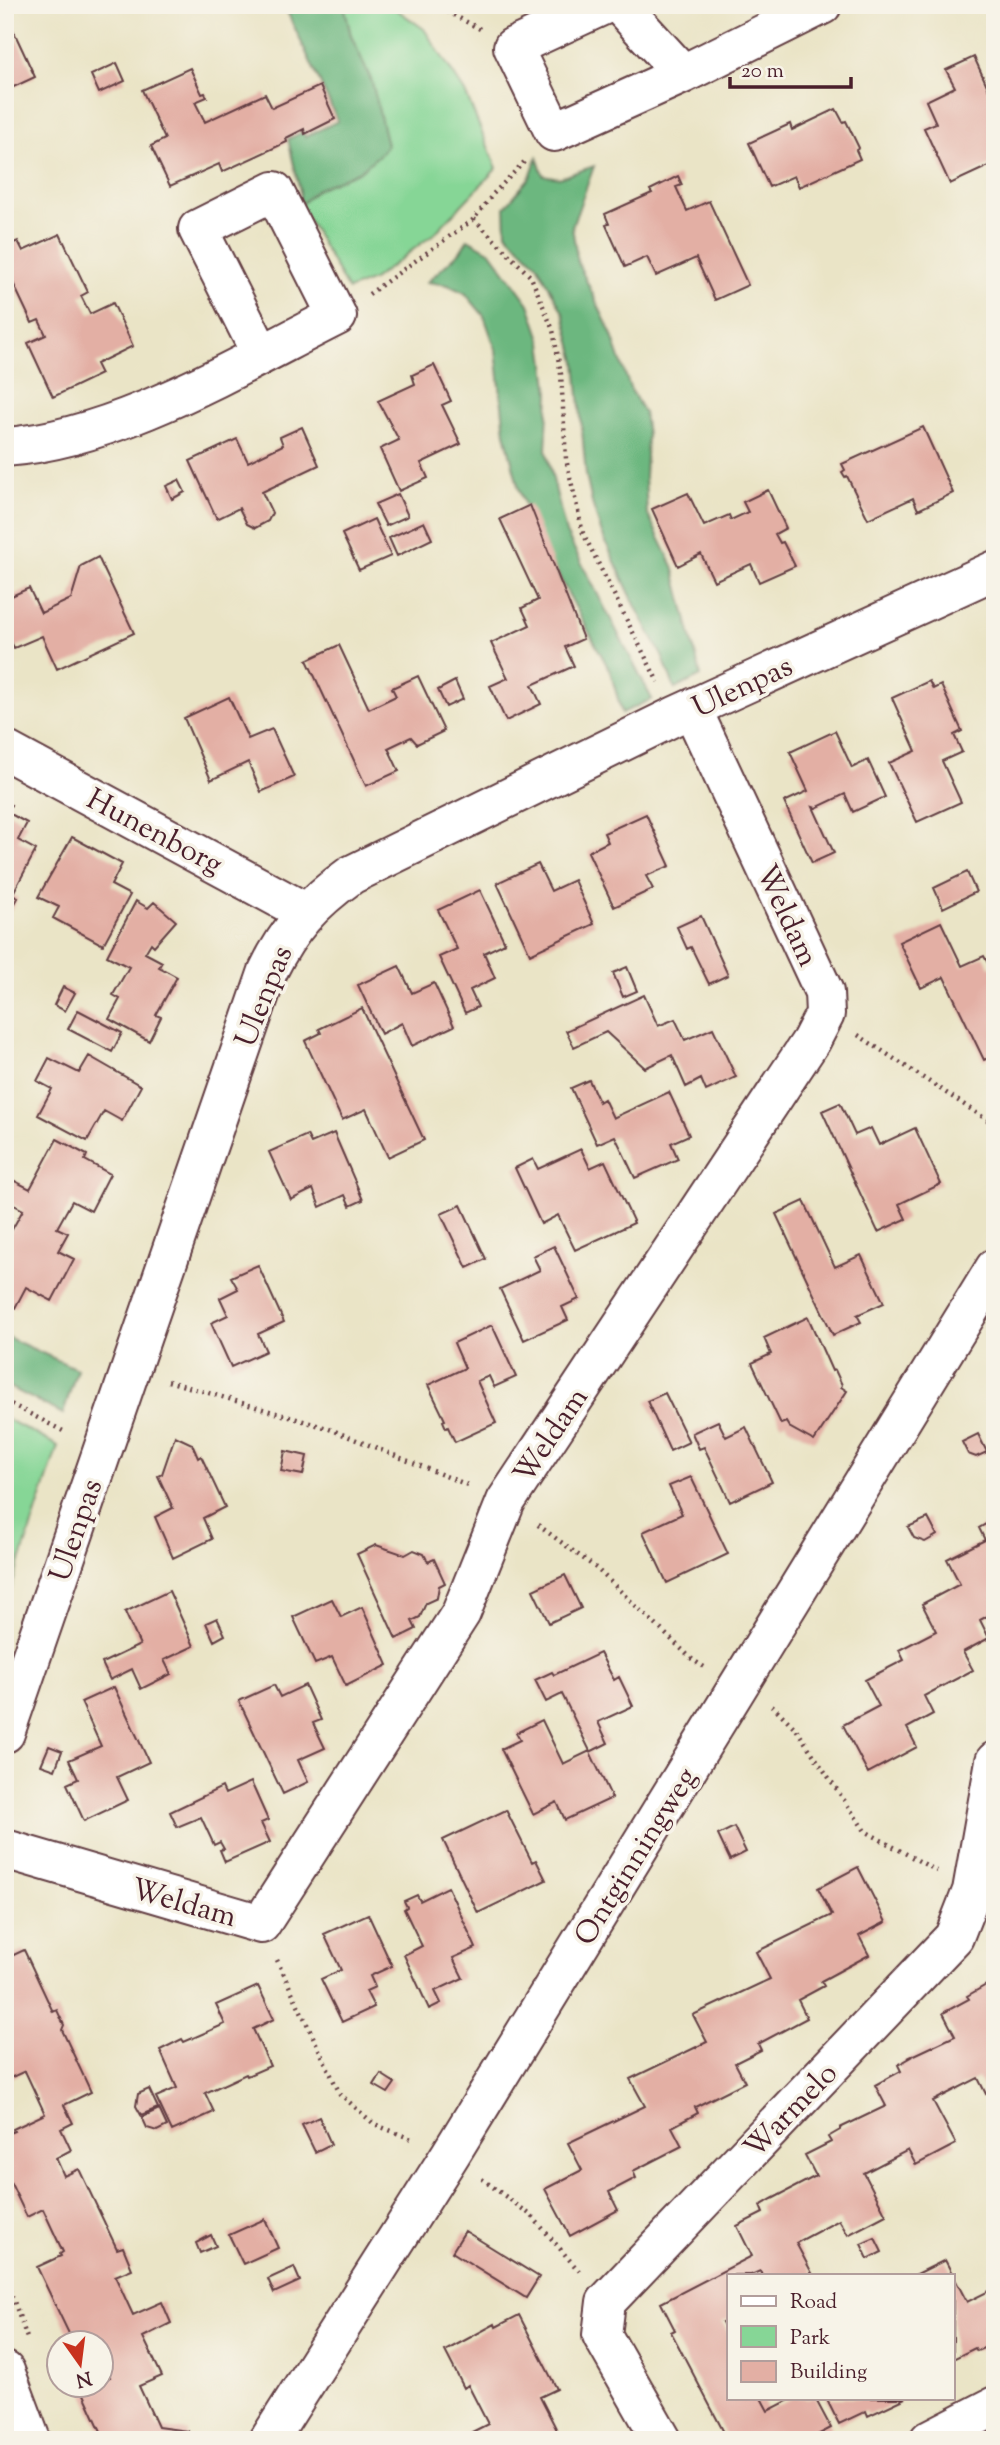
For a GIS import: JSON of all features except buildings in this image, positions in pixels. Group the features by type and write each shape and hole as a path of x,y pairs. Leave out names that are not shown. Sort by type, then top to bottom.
{"street":[{"path":"604,5 513,47 554,132 683,74 822,5"},
{"path":"620,5 683,74"},
{"path":"5,447 38,445 143,413 261,354 337,316 274,191 198,229 261,354"},
{"name":"Ulenpas","path":"5,1733 268,971 282,942 305,912 324,894 351,875 683,712 995,570"},
{"name":"Weldam","path":"5,1849 261,1924 461,1613 506,1501 804,1052 825,1014 824,992 683,712"},
{"name":"Hunenborg","path":"5,750 305,912"},
{"name":"Ontginningweg","path":"270,2440 450,2155 995,1268"},
{"name":"Warmelo","path":"606,2302 954,1937 972,1891 995,1761"},
{"path":"606,2302 602,2335 662,2440"},
{"path":"5,2371 25,2438"},
{"path":"929,2440 995,2406"}],"path":[{"path":"435,5 513,47"},
{"path":"337,316 474,219 493,194 554,132"},
{"path":"474,219 530,277 553,330 561,374 566,459 583,533 683,712"},
{"path":"825,1014 995,1125"},
{"path":"130,1370 327,1428 506,1501 596,1568 693,1660 738,1689 768,1701 796,1729 865,1831 972,1891"},
{"path":"5,1401 102,1451"},
{"path":"261,1924 340,2094 374,2124 450,2155 532,2216 606,2302"}],"green space":[{"path":"284,5 344,5 351,36 372,82 387,145 360,171 317,189 300,205 300,191 288,139 303,132 305,137 338,121"},
{"path":"344,5 390,5 424,29 465,92 497,168 435,233 373,280 348,290 300,205 317,189 360,171 372,82 351,36"},
{"path":"537,157 543,175 559,178 594,166 572,227 578,263 611,333 630,388 644,413 647,435 647,513 673,566 701,676 675,689 662,656 602,534 592,503 586,475 576,362 564,314 537,264 506,233 505,207 530,177"},
{"path":"468,239 491,252 529,304 542,342 549,393 546,450 566,533 652,699 622,713 610,671 536,534 519,490 505,433 496,350 484,316 465,293 448,285 427,282 460,252"},
{"path":"5,1336 77,1369 63,1414 5,1385"},
{"path":"5,1418 58,1446 5,1607"}]}
